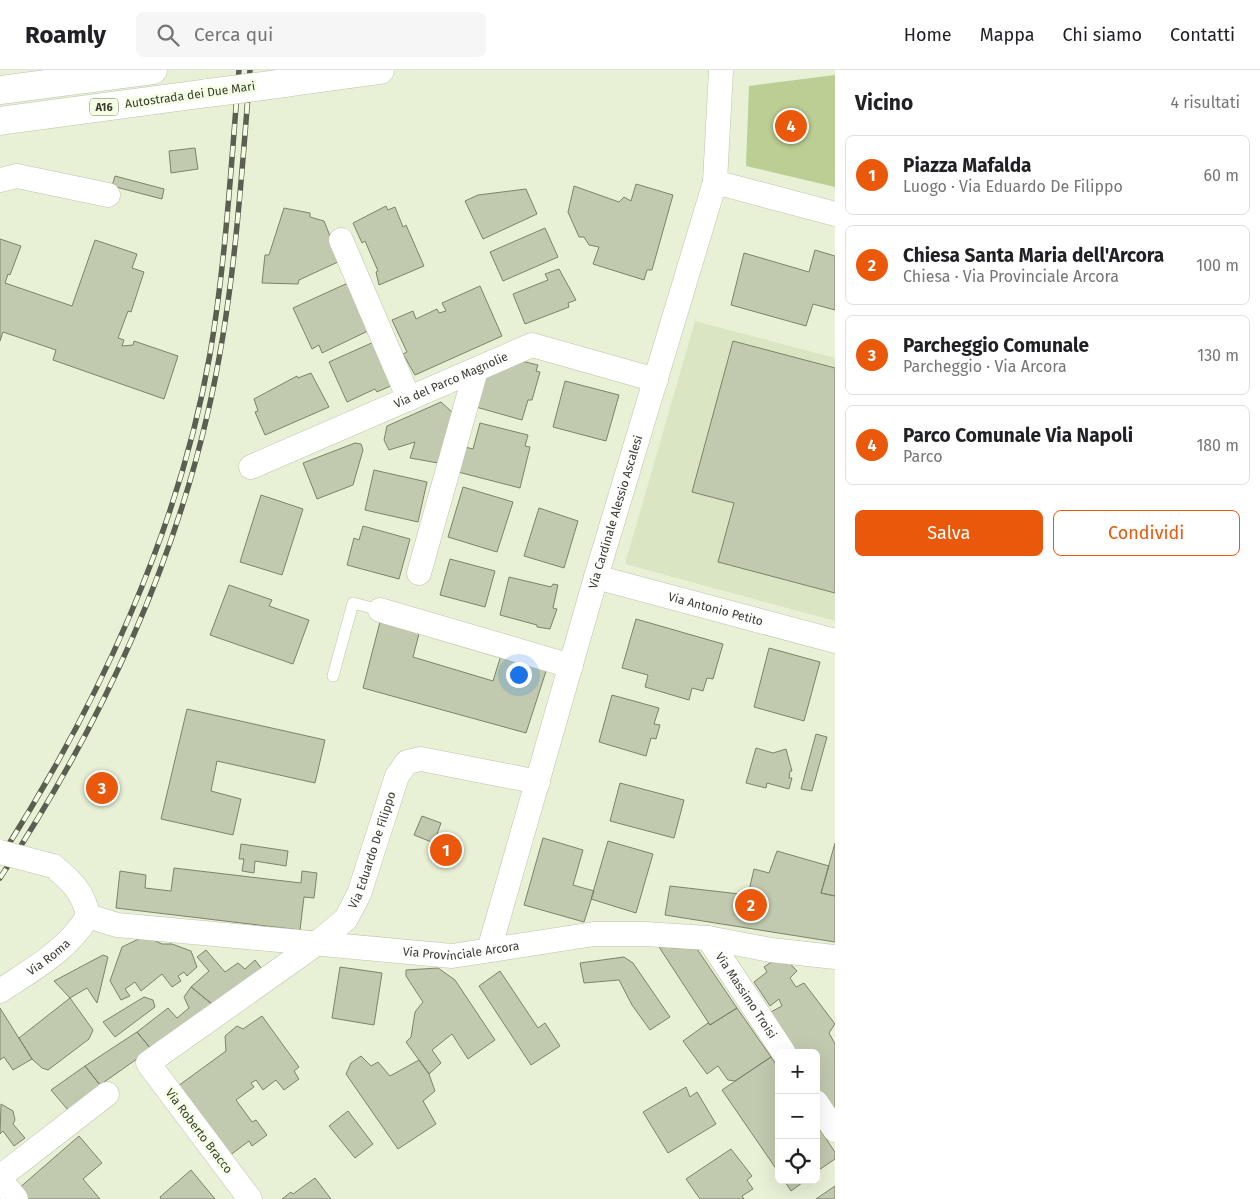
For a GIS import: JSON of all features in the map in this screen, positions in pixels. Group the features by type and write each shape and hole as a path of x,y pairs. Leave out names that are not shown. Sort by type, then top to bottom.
{"highway":[{"path":"0,90 153,70"},
{"name":"Autostrada dei Due Mari","path":"0,121 380,70"}],"street":[{"name":"Via Cardinale Alessio Ascalesi","path":"489,950 596,577 715,182 721,70"},
{"path":"0,180 17,176 108,195"},
{"path":"715,182 835,214"},
{"path":"341,240 409,399"},
{"name":"Via del Parco Magnolie","path":"251,468 532,345 656,380"},
{"path":"419,573 476,370"},
{"name":"Via Antonio Petito","path":"596,577 835,641"},
{"path":"380,610 571,666"},
{"name":"Via Eduardo De Filippo","path":"148,1062 316,944 346,919 360,894 397,776 408,762 422,759 538,782"},
{"path":"0,852 53,866 68,878 78,890 86,902 88,916"},
{"name":"Via Provinciale Arcora","path":"88,916 117,925 452,956 594,934 645,934 708,938 771,950 835,957"},
{"name":"Via Roma","path":"0,991 61,950 78,933 88,916"},
{"name":"Via Massimo Troisi","path":"708,938 781,1049"},
{"name":"Via Roberto Bracco","path":"148,1062 250,1199"},
{"path":"16,1199 0,1178 107,1094"},
{"path":"820,1108 835,1130"}],"lane":[{"path":"333,676 353,603 380,610"}],"shaded area":[{"path":"695,321 835,358 835,621 625,564"}],"green space":[{"path":"835,75 835,187 746,166 749,86"}],"building":[{"path":"195,148 198,169 171,173 169,151"},
{"path":"115,176 164,189 162,199 112,186"},
{"path":"636,184 673,195 652,270 647,270 644,280 593,264 599,247 589,245 584,237 579,237 568,212 574,186 619,202 624,197 631,201"},
{"path":"526,189 537,214 483,239 465,201 478,195"},
{"path":"386,206 388,210 395,207 403,227 406,225 424,266 379,285 376,272 378,271 365,241 362,243 353,223"},
{"path":"284,208 310,213 310,217 324,221 340,261 299,280 298,284 262,283 265,255 269,255"},
{"path":"545,228 558,257 503,281 490,252"},
{"path":"0,239 21,246 5,283 72,306 95,240 137,254 132,268 144,272 131,312 128,311 118,338 124,340 122,346 133,345 134,341 178,356 164,399 53,360 56,350 3,332 0,341"},
{"path":"815,250 835,256 835,310 813,304 806,326 731,305 744,253 809,272"},
{"path":"559,269 576,300 568,303 569,307 525,324 513,294 548,280 545,274"},
{"path":"350,282 372,329 322,353 319,345 312,349 293,308"},
{"path":"480,286 502,336 415,375 403,354 407,352 392,320 413,311 416,319 437,309 439,313 446,311 442,303"},
{"path":"376,341 395,384 377,392 375,389 347,402 329,362"},
{"path":"733,341 835,368 835,593 718,562 734,503 692,492"},
{"path":"521,361 538,365 536,371 540,372 532,400 528,400 522,420 476,407 484,376"},
{"path":"311,373 329,407 265,435 255,412 258,411 254,399 297,376 298,378"},
{"path":"565,381 619,395 606,441 553,427"},
{"path":"441,402 453,413 438,463 410,458 415,442 389,450 384,440 387,426"},
{"path":"480,423 528,435 525,446 530,447 520,488 458,472 465,447 473,449"},
{"path":"355,443 361,444 363,450 353,485 317,499 303,463"},
{"path":"374,470 427,482 418,522 365,510"},
{"path":"463,487 513,502 497,552 448,537"},
{"path":"261,495 303,509 282,575 240,562"},
{"path":"539,508 578,521 564,568 524,556"},
{"path":"363,526 410,539 399,579 347,565 354,538 359,540"},
{"path":"450,559 495,571 485,607 440,595"},
{"path":"509,577 551,587 553,584 558,585 553,608 557,609 550,629 537,627 537,625 500,615"},
{"path":"229,585 272,600 269,606 309,620 293,664 210,635"},
{"path":"381,618 421,626 413,657 493,681 502,652 548,665 526,733 363,688"},
{"path":"636,619 723,644 713,679 707,678 703,691 692,688 689,700 645,687 648,675 622,668"},
{"path":"769,648 820,662 804,721 754,707"},
{"path":"612,695 659,708 654,724 660,725 656,739 651,738 646,756 599,742"},
{"path":"187,709 325,740 315,783 217,761 211,791 241,799 233,835 161,819"},
{"path":"816,734 827,737 812,791 801,789"},
{"path":"756,748 773,753 786,749 792,771 790,771 789,778 792,778 789,789 767,783 766,788 746,783"},
{"path":"620,783 684,800 674,838 610,821"},
{"path":"422,816 441,823 434,843 414,835"},
{"path":"543,838 583,850 573,885 594,891 584,922 524,905"},
{"path":"608,841 653,854 636,913 591,899"},
{"path":"835,843 835,896 821,893"},
{"path":"241,844 288,851 286,866 255,861 254,873 242,871 244,859 239,859"},
{"path":"777,851 829,866 821,893 835,896 835,942 665,915 670,886 748,895 754,869 769,873"},
{"path":"174,868 301,883 302,871 317,873 314,898 304,897 300,930 116,908 120,871 146,875 145,888 171,891"},
{"path":"145,936 162,944 172,944 191,951 197,967 187,976 184,972 178,976 181,981 172,987 162,974 141,991 135,982 125,989 130,996 121,1000 110,981 122,947"},
{"path":"659,947 697,949 737,1008 710,1025"},
{"path":"206,950 225,972 238,963 245,969 255,960 262,969 212,1004 191,987 209,971 197,957"},
{"path":"103,955 108,957 97,1003 87,988 70,998 54,981"},
{"path":"782,955 797,971 790,978 796,987 804,983 835,1024 829,1033 835,1044 835,1115 820,1094 820,1049 788,1049 765,1015 782,1006 779,999 770,1006 754,982 767,972 764,967"},
{"path":"624,957 633,963 670,1017 650,1030 632,1005 619,980 584,983 580,963"},
{"path":"340,967 382,973 374,1025 332,1018"},
{"path":"438,968 455,980 495,1040 468,1059 452,1034 432,1050 441,1063 429,1074 406,1042 411,1037 415,1012 423,1002 406,976 406,970"},
{"path":"500,971 538,1028 545,1023 560,1046 531,1065 479,986"},
{"path":"191,987 212,1004 151,1049 137,1032 168,1008 177,1018 189,1008 184,997"},
{"path":"144,997 153,1000 155,1007 115,1037 103,1022"},
{"path":"70,998 93,1030 89,1039 48,1070 42,1068 32,1059 19,1038"},
{"path":"0,1008 32,1059 13,1070 4,1057 0,1060"},
{"path":"737,1008 771,1057 735,1081 728,1080 718,1066 707,1074 683,1041 708,1023 710,1025"},
{"path":"262,1016 299,1067 294,1071 299,1079 284,1090 276,1080 263,1090 256,1080 251,1083 254,1087 236,1100 252,1122 256,1120 267,1135 252,1146 249,1141 229,1156 178,1086 226,1051 225,1036 237,1026 243,1029"},
{"path":"137,1032 151,1049 100,1085 85,1066"},
{"path":"361,1056 371,1066 378,1062 390,1076 419,1060 429,1074 435,1091 423,1101 436,1124 398,1149 346,1074 351,1063"},
{"path":"771,1057 775,1063 775,1167 722,1090"},
{"path":"85,1066 100,1085 68,1110 51,1090"},
{"path":"686,1087 690,1097 697,1092 716,1124 668,1153 643,1112"},
{"path":"1,1104 13,1111 15,1120 13,1124 25,1138 14,1146 3,1131 0,1134"},
{"path":"348,1111 373,1144 355,1158 329,1126"},
{"path":"820,1130 835,1152 835,1159 820,1169"},
{"path":"79,1136 102,1163 83,1179 100,1199 26,1199 18,1189"},
{"path":"731,1149 752,1176 747,1180 753,1189 742,1196 744,1199 700,1199 686,1179"},
{"path":"191,1170 215,1199 161,1199 160,1197"},
{"path":"315,1178 331,1199 282,1199 291,1192 293,1194"},
{"path":"787,1184 801,1184 791,1191"},
{"path":"835,1186 835,1199 816,1199"}],"railway":[{"path":"0,858 36,800 101,679 130,616 156,551 178,486 196,420 216,319 228,212 239,70"},
{"path":"0,878 67,769 125,654 173,535 192,474 208,412 224,327 235,242 250,70"}],"place":[{"name":"Parco Comunale Via Napoli","path":"791,126"},
{"name":"Parcheggio Comunale","path":"102,788"},
{"name":"Piazza Mafalda","path":"446,850"},
{"name":"Chiesa Santa Maria dell'Arcora","path":"751,905"}]}
